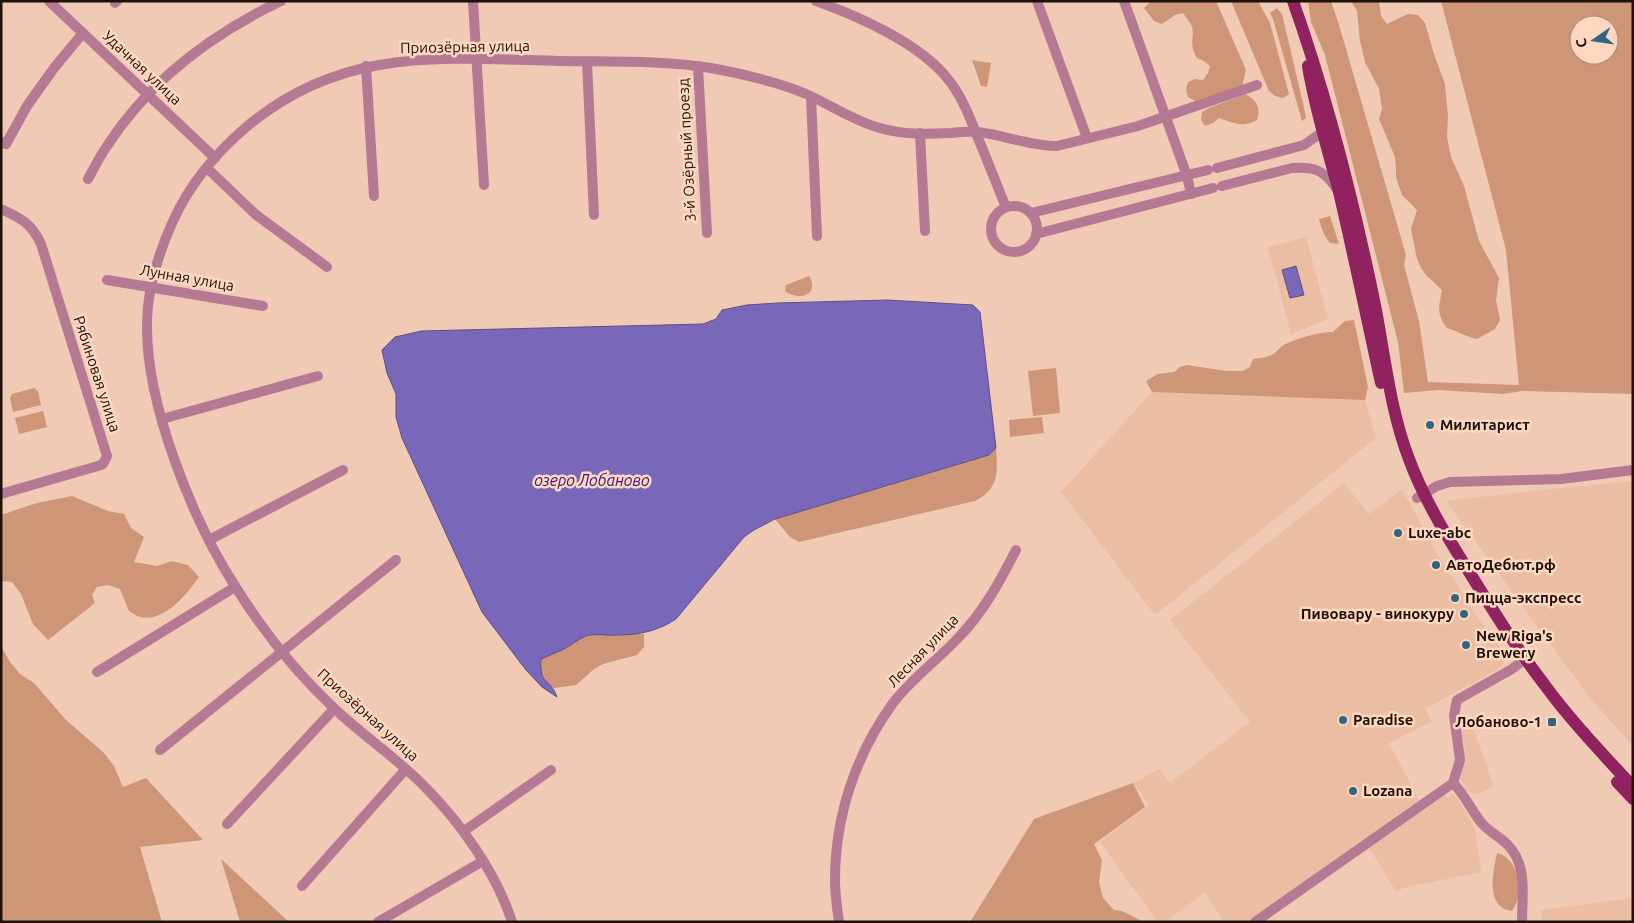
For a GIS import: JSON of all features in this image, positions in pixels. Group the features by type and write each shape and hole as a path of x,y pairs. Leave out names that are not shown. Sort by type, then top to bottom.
{"main road":[{"path":"1292,1 1302,31 1312,88 1327,129 1375,305 1400,432 1421,496"},
{"path":"1327,129 1338,192 1386,404 1401,459 1449,554 1561,719 1633,799"},
{"path":"1522,661 1633,787"}],"street":[{"name":"Удачная улица","path":"49,1 215,158"},
{"path":"88,179 106,146 148,94 187,59 222,33 280,1"},
{"path":"472,1 484,185"},
{"path":"816,1 870,24 927,57 948,78 975,131 1006,207"},
{"path":"1037,1 1087,138"},
{"path":"1124,1 1187,176 1191,194"},
{"path":"4,143 32,98 83,33"},
{"name":"Приозёрная улица","path":"512,922 483,861 464,831 424,785 334,709 282,652 236,588 209,540 179,470 162,420 150,371 147,325 150,286 164,241 177,212 206,168 248,125 287,98 312,84 366,66 418,60 476,59 698,66 764,80 811,96 864,123 881,129 904,133 975,131 1043,146 1057,146 1138,126 1257,85"},
{"path":"587,62 594,215"},
{"path":"366,66 374,196"},
{"name":"3-й Озёрный проезд","path":"698,66 706,233"},
{"path":"811,96 817,236"},
{"path":"1031,213 1187,176 1304,145 1327,129"},
{"path":"920,133 925,231"},
{"path":"206,168 255,214 327,267"},
{"path":"1036,234 1292,168 1313,169 1322,172 1329,178 1338,192"},
{"path":"1016,206 1031,213 1036,223 1036,234 1029,246 1021,251 1011,252 1000,248 993,240 990,229 996,213 1006,207 1016,206"},
{"name":"Рябиновая улица","path":"1,209 18,217 28,225 35,232 41,244 107,456 103,464 98,466 1,494"},
{"name":"Лунная улица","path":"107,280 263,306"},
{"path":"162,420 318,376"},
{"path":"209,540 344,470"},
{"path":"1421,496 1437,486 1450,482 1561,479 1633,470"},
{"name":"Лесная улица","path":"839,922 835,880 837,847 846,794 863,752 893,703 912,682 960,637 982,610 1001,580 1016,550"},
{"path":"160,750 396,560"},
{"path":"97,672 236,588"},
{"path":"1255,922 1453,783 1460,760 1454,715 1457,700 1522,661"},
{"path":"227,824 334,709"},
{"path":"302,886 406,770"},
{"path":"464,831 551,770"},
{"path":"1453,783 1462,793 1481,823 1516,853 1522,876 1522,922"},
{"path":"378,922 483,861"}],"shaded area":[{"path":"1151,1 1216,1 1246,70 1242,86 1195,101 1188,97 1186,90 1188,82 1195,79 1203,80 1210,66 1197,58 1192,44 1192,27 1183,13 1175,15 1162,24 1154,21 1144,8"},
{"path":"1231,1 1258,1 1270,23 1289,94 1283,98 1275,96 1269,91"},
{"path":"1308,1 1331,1 1339,25 1406,255 1404,265 1419,321 1428,382 1519,385 1506,250 1441,1 1633,1 1633,394 1522,391 1503,394 1438,390 1404,393 1398,342 1325,55 1311,22"},
{"path":"1351,1 1379,1 1381,16 1387,24 1408,14 1418,15 1425,23 1445,84 1448,116 1447,137 1451,157 1464,186 1479,241 1499,278 1496,300 1500,320 1495,329 1477,339 1447,328 1440,314 1439,306 1442,290 1427,276 1417,259 1411,229 1417,210 1402,195 1396,177 1395,157 1379,119 1382,109 1379,89 1365,62 1360,41 1357,11"},
{"path":"1277,8 1282,14 1303,103 1306,118 1302,121 1270,13"},
{"path":"972,60 991,63 987,87 981,86"},
{"path":"1246,94 1257,105 1259,112 1257,120 1243,124 1219,118 1205,126 1201,120 1202,112"},
{"path":"1330,216 1339,244 1330,243 1324,235 1321,226 1319,219"},
{"path":"1306,237 1328,319 1291,334 1268,247"},
{"path":"809,276 812,287 807,294 797,296 785,291 786,285"},
{"path":"1354,320 1368,387 1365,400 1152,392 1146,381 1158,374 1174,372 1180,367 1187,365 1227,371 1243,371 1250,367 1253,359 1271,355 1285,344 1306,336 1333,332 1345,321"},
{"path":"1056,368 1060,413 1033,416 1028,371"},
{"path":"34,388 38,391 41,405 13,412 10,398 12,394"},
{"path":"1152,392 1365,400 1376,438 1155,615 1061,492"},
{"path":"43,411 47,427 19,434 15,418"},
{"path":"1042,417 1044,433 1010,437 1009,420"},
{"path":"996,448 997,472 993,485 989,491 975,501 799,542 790,537 775,519 989,455"},
{"path":"1633,481 1633,746 1589,697 1446,501"},
{"path":"1344,483 1369,514 1402,489 1436,552 1478,618 1507,658 1500,668 1425,709 1432,721 1389,743 1419,800 1246,922 1224,922 1205,892 1165,922 1158,922 1100,842 1149,805 1133,783 1159,769 1170,783 1250,722 1170,620"},
{"path":"72,496 108,511 124,514 131,528 144,537 134,562 157,566 172,561 188,565 199,577 174,606 158,616 149,618 140,617 129,611 120,589 108,585 97,587 92,595 95,603 48,640 33,624 21,594 12,582 1,581 1,515 37,503"},
{"path":"644,634 644,647 637,655 603,664 594,669 576,685 554,688 542,676 541,659 563,649 584,636"},
{"path":"1,646 10,662 20,674 34,683 66,720 104,753 114,766 123,787 146,778 203,840 140,847 162,922 1,922"},
{"path":"1464,717 1474,730 1493,785 1486,791 1475,794 1470,793 1466,789 1461,781 1460,774 1465,747 1457,720"},
{"path":"1133,783 1145,807 1094,844 1102,860 1099,882 1103,898 1114,910 1122,911 1144,922 970,922 1034,819"},
{"path":"1454,794 1475,828 1481,872 1407,887 1396,891 1369,848 1445,795 1448,798"},
{"path":"1497,853 1504,856 1510,862 1518,878 1518,895 1512,911 1503,908 1494,896 1493,879"},
{"path":"221,859 289,922 240,922"},
{"path":"1633,898 1633,922 1542,922 1541,910"}],"water":[{"path":"1296,266 1304,295 1290,298 1282,270"},
{"name":"озеро Лобаново","path":"887,300 973,305 980,312 996,448 989,455 775,519 754,530 744,537 676,619 662,627 641,633 583,637 562,650 541,659 543,678 551,686 557,697 542,687 526,670 482,612 402,438 396,417 396,394 387,373 382,350 395,337 421,331 703,324 716,319 722,310 747,305"}],"place":[{"name":"Милитарист","path":"1430,425"},
{"name":"Luxe-abc","path":"1398,533"},
{"name":"АвтоДебют.рф","path":"1436,565"},
{"name":"Пицца-экспресс","path":"1455,598"},
{"name":"Пивовару - винокуру","path":"1464,614"},
{"name":"New Riga's Brewery","path":"1466,645"},
{"name":"Paradise","path":"1343,720"},
{"name":"Лобаново-1","path":"1552,722"},
{"name":"Lozana","path":"1353,791"}]}
